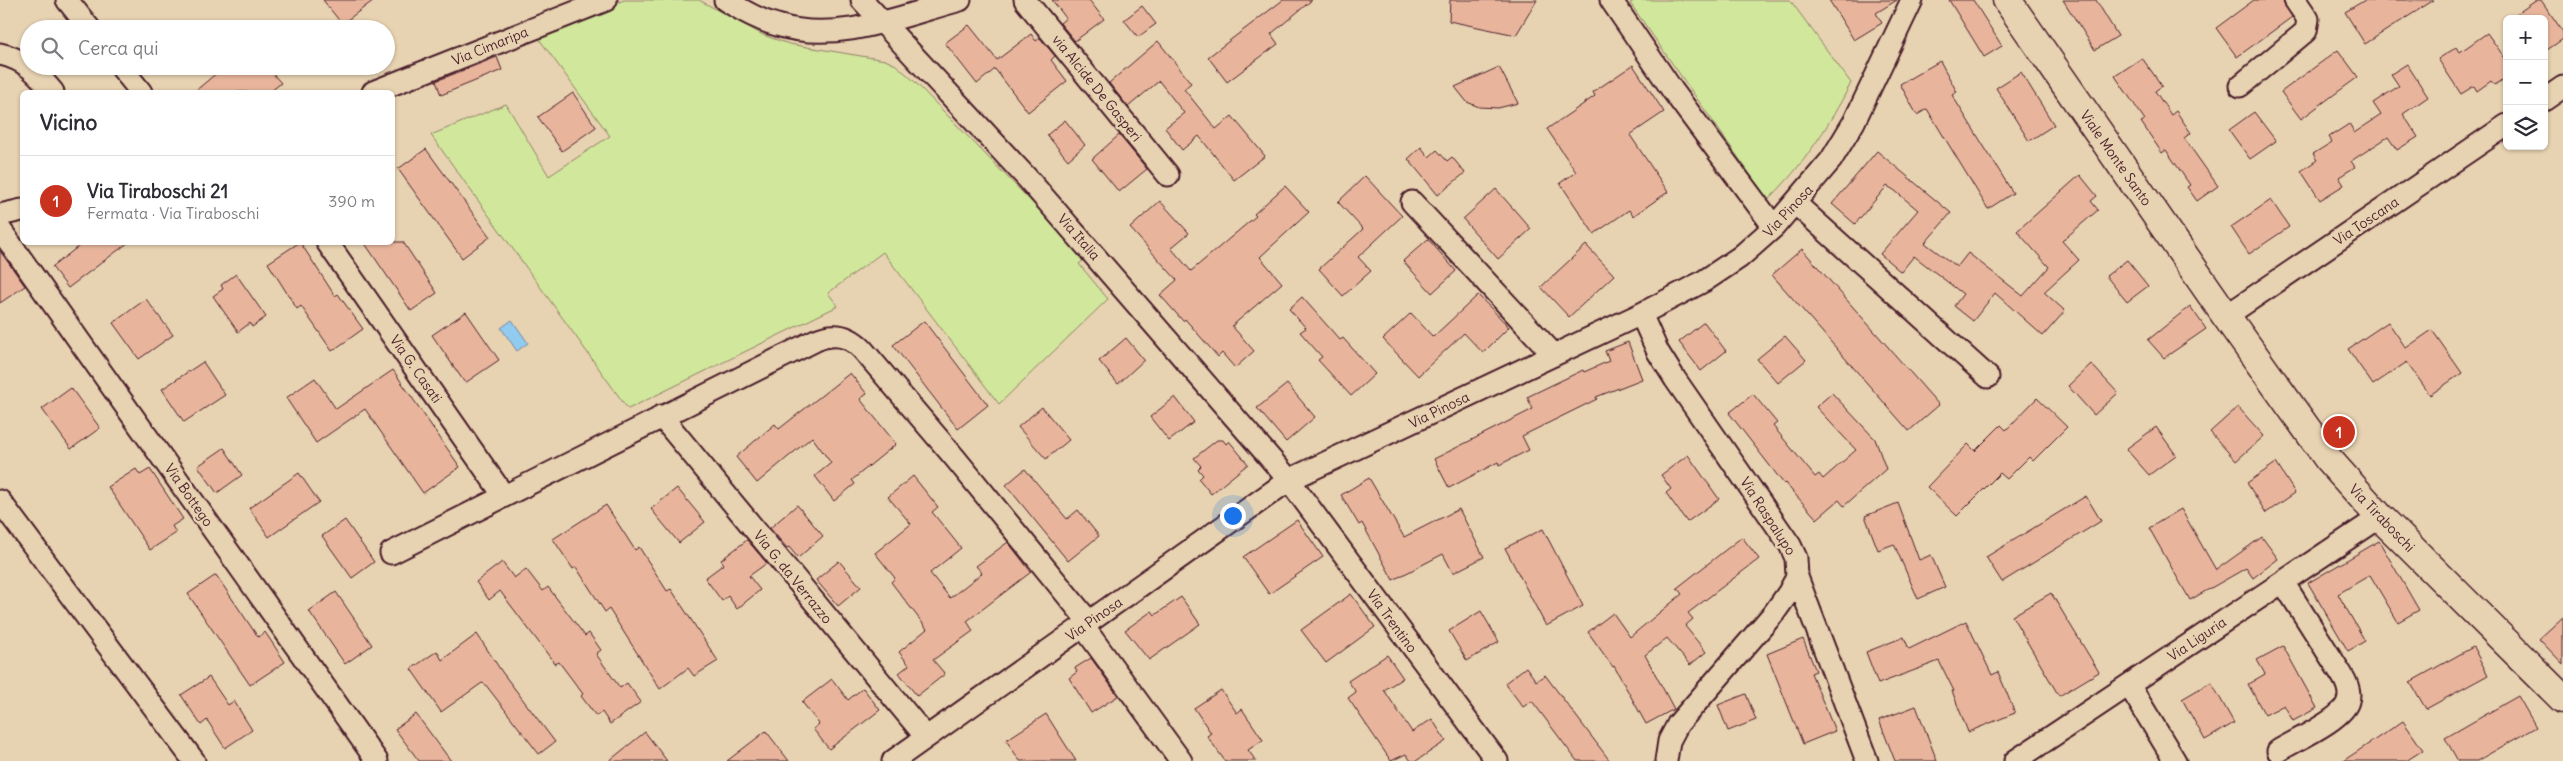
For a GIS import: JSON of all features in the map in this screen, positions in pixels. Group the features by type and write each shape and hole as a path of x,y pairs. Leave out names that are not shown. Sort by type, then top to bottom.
{"street":[{"path":"67,0 83,20"},
{"name":"Via Cimaripa","path":"378,90 606,0"},
{"path":"725,0 768,22 805,32 839,31 960,0"},
{"name":"Via Italia","path":"862,0 880,22 1028,179 1289,480"},
{"name":"via Alcide De Gasperi","path":"1025,0 1168,175"},
{"path":"1611,0 1673,91 1774,228"},
{"name":"Via Pinosa","path":"893,761 1289,480 1640,314 1714,275 1740,257 1774,228 1831,160 1854,122 1912,0"},
{"name":"Viale Monte Santo","path":"2007,0 2226,316"},
{"path":"2240,86 2306,31 2308,19 2295,0"},
{"path":"0,54 20,61"},
{"path":"39,75 51,90"},
{"path":"127,75 139,90"},
{"path":"2548,97 2563,87"},
{"name":"Via Toscana","path":"2226,316 2503,128"},
{"path":"1412,202 1554,355"},
{"path":"1796,204 1988,377"},
{"path":"0,215 20,210"},
{"name":"Via Bottego","path":"0,229 378,761"},
{"name":"Via G. Casati","path":"329,245 504,496"},
{"name":"Via Raspalupo","path":"1640,314 1655,346 1675,379 1790,545 1796,558 1797,577 1867,761"},
{"name":"Via Tiraboschi","path":"2226,316 2329,460 2380,517 2563,699"},
{"path":"391,553 661,416 822,337 834,335 846,337 863,350 943,443 1086,624 1181,761"},
{"name":"Via G. da Verrazzo","path":"661,416 926,737"},
{"name":"Via Trentino","path":"1289,480 1497,761"},
{"path":"0,501 194,761"},
{"name":"Via Liguria","path":"2015,761 2380,517"},
{"path":"1666,761 1669,741 1680,721 1774,613 1797,577"},
{"path":"2278,751 2334,718 2348,703 2349,691 2342,675 2282,582"},
{"path":"2129,685 2175,761"}],"green space":[{"path":"624,0 699,0 763,35 789,44 885,60 896,65 914,81 1086,258 1079,264 1108,299 999,404 883,252 828,293 838,306 628,409 431,135 506,104 549,176 610,136 537,36"},
{"path":"1636,0 1790,0 1851,83 1834,115 1814,145 1793,173 1768,200 1630,3"}],"water":[{"path":"512,320 528,343 517,351 501,328"}],"building":[{"path":"323,0 374,0 347,20 339,20"},
{"path":"1052,0 1089,0 1104,19 1075,41 1060,23 1066,18"},
{"path":"1283,0 1312,0 1271,34 1278,44 1227,82 1208,57"},
{"path":"1450,0 1537,0 1516,35 1449,21"},
{"path":"1829,0 1897,0 1876,13 1882,23 1854,40"},
{"path":"1949,0 1973,0 2002,46 1984,57"},
{"path":"2063,0 2096,0 2118,36 2095,50"},
{"path":"2254,0 2283,0 2292,17 2237,57 2216,28"},
{"path":"2365,0 2434,0 2365,44 2345,12"},
{"path":"2537,0 2541,0 2563,32 2563,39 2548,49 2548,15 2515,15"},
{"path":"1142,6 1156,24 1138,37 1124,20"},
{"path":"969,25 997,60 1031,34 1036,41 1040,38 1055,56 1051,60 1067,81 1028,112 995,69 977,84 945,43"},
{"path":"2487,33 2503,55 2503,80 2495,85 2491,81 2477,91 2474,86 2461,94 2438,59 2457,47 2460,52"},
{"path":"1158,41 1191,83 1184,89 1216,129 1232,116 1265,156 1234,180 1199,136 1182,150 1165,128 1184,113 1159,81 1128,107 1109,83"},
{"path":"2338,50 2358,77 2301,119 2281,92"},
{"path":"497,57 502,70 441,95 436,81"},
{"path":"2142,58 2162,86 2155,91 2171,115 2176,111 2191,133 2184,138 2218,186 2197,201 2187,187 2190,185 2166,150 2162,153 2141,122 2145,120 2115,76"},
{"path":"1940,61 1957,92 1952,95 2013,193 1988,209 1927,109 1917,115 1900,84"},
{"path":"2407,64 2428,97 2403,114 2418,137 2397,150 2388,137 2351,161 2355,167 2339,177 2344,185 2320,200 2301,171 2317,160 2313,154 2332,142 2329,137 2349,124 2354,133 2381,115 2373,103 2399,86 2391,74"},
{"path":"1633,65 1664,112 1630,135 1668,192 1633,216 1629,210 1594,234 1560,183 1576,172 1547,129 1595,96 1593,92"},
{"path":"1499,67 1518,103 1498,108 1479,107 1467,102 1455,87"},
{"path":"2021,72 2054,125 2029,141 1996,88"},
{"path":"214,75 274,75 281,83 272,90 196,90"},
{"path":"573,93 596,127 562,151 538,117"},
{"path":"2254,112 2276,141 2250,159 2229,130"},
{"path":"1065,120 1085,145 1068,160 1047,135"},
{"path":"1119,135 1147,169 1119,192 1092,159"},
{"path":"1421,147 1429,157 1437,150 1447,161 1452,157 1465,173 1438,195 1408,159"},
{"path":"426,149 490,237 462,258 398,169"},
{"path":"1877,151 1951,213 1925,243 1957,267 1968,253 2023,296 2049,267 2017,231 2080,175 2097,196 2091,201 2098,210 2062,241 2079,260 2044,292 2065,311 2043,336 1995,293 1973,321 1954,306 1963,294 1914,256 1901,272 1880,254 1918,210 1894,190 1887,186 1855,224 1832,204"},
{"path":"1365,176 1402,216 1358,257 1371,271 1343,296 1319,269 1363,229 1338,202"},
{"path":"1285,186 1309,212 1260,257 1282,283 1232,326 1254,351 1235,368 1222,353 1218,357 1185,319 1183,321 1160,295 1177,280 1130,228 1160,201 1189,233 1171,248 1191,271 1256,216 1254,214"},
{"path":"1496,189 1531,229 1498,259 1463,219"},
{"path":"2271,200 2289,227 2249,254 2231,227"},
{"path":"1428,239 1456,271 1432,293 1403,261"},
{"path":"395,242 403,242 437,293 411,311 366,245 395,245"},
{"path":"80,245 125,245 68,288 52,267"},
{"path":"295,245 302,245 335,296 338,294 363,329 332,351 301,306 297,309 268,263"},
{"path":"1586,245 1614,275 1569,317 1541,287"},
{"path":"1802,249 1939,405 1909,431 1772,275"},
{"path":"0,251 25,286 0,303"},
{"path":"2127,260 2148,286 2127,302 2106,276"},
{"path":"236,274 266,317 252,327 250,323 238,332 213,296 223,289 221,285"},
{"path":"1478,295 1509,327 1483,353 1464,333 1418,376 1383,339 1411,313 1433,337"},
{"path":"1302,297 1340,340 1343,338 1375,374 1351,396 1318,360 1322,357 1300,332 1306,328 1289,309"},
{"path":"146,299 173,335 139,359 113,323"},
{"path":"2190,306 2206,329 2164,358 2148,340"},
{"path":"466,312 499,360 465,383 432,335"},
{"path":"924,321 988,405 958,429 893,345"},
{"path":"1704,322 1726,351 1701,371 1679,342"},
{"path":"2388,322 2406,348 2432,330 2462,373 2430,395 2407,362 2373,385 2348,349"},
{"path":"1785,336 1806,360 1778,383 1757,359"},
{"path":"1126,338 1144,360 1118,384 1099,361"},
{"path":"1628,342 1642,379 1596,397 1597,399 1522,436 1529,450 1499,465 1498,462 1449,488 1434,459 1533,409 1527,397 1583,370 1584,372 1609,361 1605,351"},
{"path":"203,362 225,395 184,422 162,389"},
{"path":"2091,364 2118,393 2094,415 2068,386"},
{"path":"393,370 460,467 423,493 365,409 316,443 286,398 315,378 336,409"},
{"path":"850,373 867,394 860,399 896,444 852,480 855,484 834,501 815,476 831,463 812,437 757,483 736,457 775,424 779,429"},
{"path":"1287,384 1315,417 1286,442 1257,408"},
{"path":"71,388 100,428 71,449 42,409"},
{"path":"1832,393 1875,439 1886,469 1844,506 1839,500 1817,519 1784,484 1729,413 1753,394 1777,423 1773,426 1815,477 1819,474 1823,479 1856,450 1816,407"},
{"path":"1175,397 1194,422 1169,441 1150,417"},
{"path":"2037,398 2067,427 2033,461 2029,457 2007,479 2000,473 1957,516 1927,487 1968,444 1975,451 2001,425 2006,430"},
{"path":"1042,407 1069,440 1046,459 1018,427"},
{"path":"2238,407 2264,436 2236,461 2210,432"},
{"path":"2156,427 2176,455 2149,475 2126,449"},
{"path":"1217,440 1223,440 1226,444 1229,441 1248,464 1211,494 1199,479 1203,475 1198,469 1201,466 1194,458"},
{"path":"224,448 242,475 217,493 198,466"},
{"path":"1688,455 1719,499 1687,522 1666,493 1671,489 1661,475"},
{"path":"2276,463 2295,493 2266,513 2247,483"},
{"path":"136,469 140,475 150,469 183,519 172,526 176,533 150,550 108,487"},
{"path":"1025,469 1067,519 1078,510 1099,536 1068,561 1006,485"},
{"path":"299,473 319,502 269,537 249,508"},
{"path":"913,476 938,507 932,512 961,548 930,573 950,598 982,573 976,566 1008,542 1031,572 967,621 973,631 933,660 945,674 917,696 899,673 909,665 899,652 927,629 891,582 895,578 875,553 911,524 888,497"},
{"path":"1369,478 1404,537 1459,509 1484,557 1453,573 1443,554 1393,580 1362,523 1359,525 1341,495"},
{"path":"677,488 705,522 679,543 651,509"},
{"path":"2086,496 2101,521 2002,582 1986,557"},
{"path":"1898,503 1919,560 1931,555 1945,587 1918,599 1894,544 1878,550 1865,516"},
{"path":"606,505 635,550 639,547 667,591 671,589 718,661 694,676 688,668 660,689 609,609 605,612 576,567 573,569 553,539"},
{"path":"797,505 823,536 798,558 770,528"},
{"path":"2181,509 2216,570 2262,537 2278,559 2253,578 2246,568 2190,600 2149,528"},
{"path":"345,520 374,562 352,578 322,536"},
{"path":"1297,520 1323,557 1269,594 1243,557"},
{"path":"1543,529 1583,606 1546,626 1505,548"},
{"path":"1742,537 1759,559 1688,613 1693,619 1685,626 1706,652 1690,665 1667,638 1645,655 1674,709 1646,724 1614,666 1588,632 1613,613 1630,637 1682,594 1677,588"},
{"path":"747,540 767,563 749,576 760,590 737,609 728,596 722,601 705,578 724,564 721,560"},
{"path":"2379,541 2419,610 2398,622 2370,575 2338,594 2365,641 2348,651 2308,583"},
{"path":"839,561 861,587 838,606 816,580"},
{"path":"502,562 514,578 526,569 543,591 548,587 585,636 589,633 601,650 596,654 620,688 627,683 641,702 610,724 602,712 596,716 581,696 583,694 559,662 555,664 500,591 489,600 476,582"},
{"path":"216,575 258,637 265,632 285,662 250,685 188,594"},
{"path":"336,592 372,645 345,664 309,611"},
{"path":"2051,593 2099,672 2059,696 2012,616"},
{"path":"1351,594 1375,627 1326,663 1301,630"},
{"path":"1181,597 1200,624 1149,660 1125,630 1152,611 1155,615"},
{"path":"1481,611 1499,642 1467,661 1449,631"},
{"path":"2563,617 2563,664 2539,639"},
{"path":"1966,621 1992,675 1998,672 2015,713 1968,732 1952,691 1954,691 1939,661 1878,684 1866,652 1904,637 1909,649"},
{"path":"477,634 502,672 555,742 539,754 485,684 482,683 441,712 411,669 437,651 442,660"},
{"path":"1803,639 1816,671 1811,673 1835,731 1803,744 1767,654"},
{"path":"2283,646 2317,708 2293,721 2284,705 2265,715 2248,684 2265,674 2257,660"},
{"path":"2473,647 2488,675 2426,709 2410,682"},
{"path":"1387,655 1403,678 1384,690 1412,732 1432,719 1446,741 1416,761 1411,761 1406,754 1391,761 1348,698 1356,692 1348,681"},
{"path":"1091,658 1118,696 1091,713 1069,678 1077,672 1075,668"},
{"path":"1526,667 1536,681 1545,675 1610,761 1577,761 1532,701 1523,707 1505,683"},
{"path":"209,677 228,705 234,701 252,730 225,748 207,720 201,725 181,695"},
{"path":"832,679 848,700 863,688 880,710 829,749 813,729 819,724 802,702"},
{"path":"2211,682 2234,723 2205,740 2182,699"},
{"path":"1221,690 1237,713 1242,709 1263,740 1248,750 1256,761 1225,761 1207,736 1211,733 1194,708"},
{"path":"1746,694 1756,720 1728,731 1718,705"},
{"path":"2518,696 2536,727 2477,761 2458,761 2445,738"},
{"path":"1916,706 1937,761 1895,761 1879,720"},
{"path":"416,714 451,761 419,761 395,729"},
{"path":"1046,714 1076,761 1020,761 1006,740"},
{"path":"2403,721 2423,750 2406,761 2343,761"},
{"path":"766,731 789,761 727,761"},
{"path":"645,732 667,761 609,761"}],"place":[{"name":"Via Tiraboschi 21","path":"2339,432"}]}
